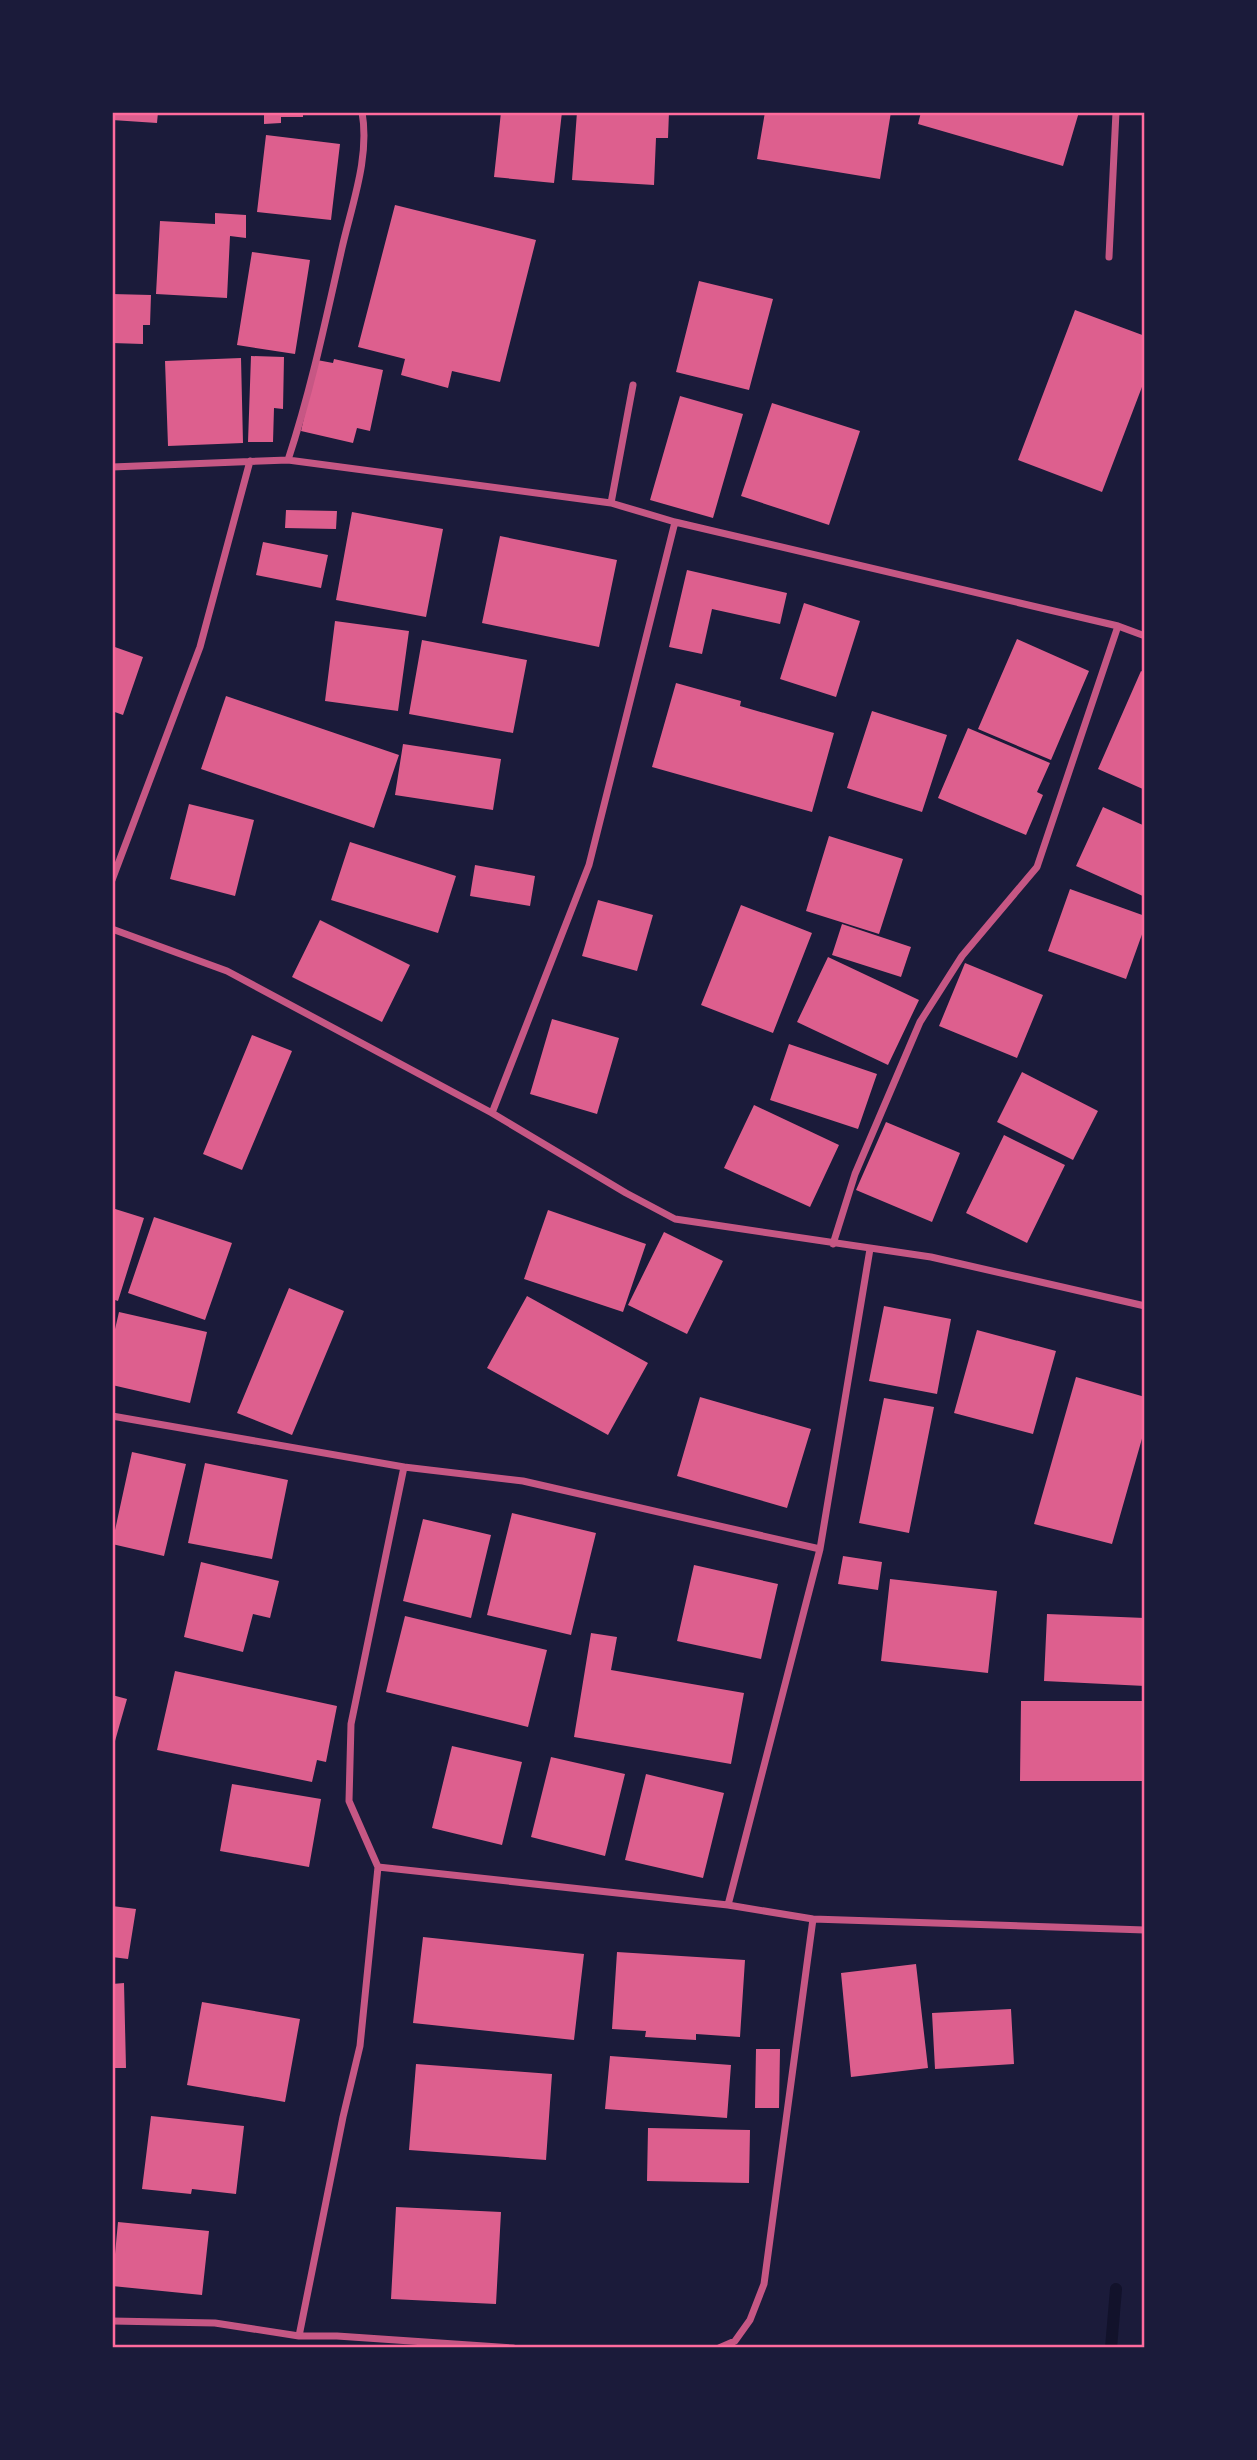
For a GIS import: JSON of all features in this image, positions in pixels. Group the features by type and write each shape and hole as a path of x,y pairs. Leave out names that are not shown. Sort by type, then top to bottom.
{"street":[{"path":"288,460 306,404 359,175 366,134 362,112"},
{"path":"1109,257 1116,112"},
{"path":"611,503 633,384"},
{"path":"112,467 288,460 611,503 675,522 1118,626 1145,636"},
{"path":"112,880 200,647 250,461"},
{"path":"492,1113 589,865 675,522"},
{"path":"833,1244 855,1174 920,1021 962,956 1037,867 1118,626"},
{"path":"112,929 227,971 492,1113 675,1219 931,1258 1145,1306"},
{"path":"727,1905 820,1549 870,1248"},
{"path":"112,1416 404,1467 523,1481 820,1549"},
{"path":"299,2336 360,2046 378,1867 349,1801 351,1724 404,1467"},
{"path":"378,1867 727,1905 813,1919 1145,1930"},
{"path":"719,2348 735,2342 750,2320 764,2284 813,1919"},
{"path":"112,2321 215,2323 299,2336 337,2336 513,2348"}],"building":[{"path":"112,112 158,112 157,123 112,120"},
{"path":"264,112 303,112 303,117 281,117 281,123 264,124"},
{"path":"501,112 562,112 554,183 494,177"},
{"path":"577,112 669,112 668,138 656,138 654,185 572,180"},
{"path":"765,112 891,112 880,179 757,159"},
{"path":"921,112 1079,112 1063,166 918,124"},
{"path":"266,135 340,144 331,220 257,212"},
{"path":"395,205 536,240 500,382 452,371 448,388 401,375 405,359 358,347"},
{"path":"215,213 246,215 246,238 230,236 227,298 156,294 160,221 215,224"},
{"path":"252,252 310,260 295,354 237,345"},
{"path":"699,281 773,299 749,390 676,372"},
{"path":"112,294 151,295 150,325 143,325 143,344 112,343"},
{"path":"1075,310 1145,336 1145,379 1102,492 1018,460"},
{"path":"251,356 284,357 283,409 274,408 273,442 248,442"},
{"path":"241,358 243,443 168,446 165,361"},
{"path":"334,359 383,370 370,431 357,428 353,443 301,431 317,360 333,363"},
{"path":"680,396 743,414 713,518 650,500"},
{"path":"772,403 860,431 829,525 741,496"},
{"path":"286,510 337,511 336,529 285,528"},
{"path":"352,512 443,529 426,617 336,600"},
{"path":"500,536 617,560 599,647 482,623"},
{"path":"263,542 328,555 321,588 256,575"},
{"path":"687,570 787,593 780,624 712,609 702,654 669,647"},
{"path":"804,603 860,621 836,697 780,679"},
{"path":"335,621 409,631 398,711 325,701"},
{"path":"1017,639 1089,671 1051,760 978,729"},
{"path":"422,640 527,660 513,733 409,714"},
{"path":"112,646 143,657 123,715 112,711"},
{"path":"1141,671 1145,673 1145,790 1098,769"},
{"path":"676,683 741,701 740,706 834,733 812,812 652,767"},
{"path":"226,696 399,755 374,828 201,769"},
{"path":"872,711 947,735 922,812 847,788"},
{"path":"968,728 1050,763 1037,792 1043,795 1026,835 938,798"},
{"path":"403,744 501,759 493,810 395,795"},
{"path":"189,804 254,820 235,896 170,879"},
{"path":"1103,807 1145,826 1145,897 1076,866"},
{"path":"829,836 903,859 879,934 806,911"},
{"path":"350,842 456,876 438,933 331,900"},
{"path":"475,865 535,876 530,906 470,896"},
{"path":"1070,889 1145,916 1145,926 1126,979 1048,951"},
{"path":"598,900 653,915 637,971 582,956"},
{"path":"741,905 812,933 773,1033 701,1005"},
{"path":"320,920 410,965 382,1022 292,977"},
{"path":"842,924 911,947 901,977 832,955"},
{"path":"828,957 919,1000 888,1065 797,1022"},
{"path":"965,963 1043,995 1017,1058 939,1026"},
{"path":"552,1019 619,1038 597,1114 530,1094"},
{"path":"252,1035 292,1051 242,1170 203,1154"},
{"path":"789,1044 877,1074 858,1129 770,1100"},
{"path":"1022,1072 1098,1111 1073,1160 997,1122"},
{"path":"754,1105 839,1145 810,1207 724,1168"},
{"path":"886,1122 960,1153 932,1222 856,1190"},
{"path":"1004,1135 1065,1165 1027,1243 966,1213"},
{"path":"112,1208 144,1218 118,1301 112,1299"},
{"path":"548,1210 646,1244 623,1312 524,1279"},
{"path":"154,1217 232,1243 205,1320 128,1293"},
{"path":"664,1232 723,1261 687,1334 628,1305"},
{"path":"289,1288 344,1311 292,1435 237,1413"},
{"path":"527,1296 648,1363 608,1435 487,1368"},
{"path":"884,1306 951,1319 937,1394 869,1381"},
{"path":"119,1312 207,1332 190,1403 112,1385 112,1342"},
{"path":"977,1330 1056,1351 1033,1434 954,1413"},
{"path":"1076,1377 1145,1397 1145,1428 1112,1544 1034,1524"},
{"path":"700,1397 811,1429 787,1508 677,1476"},
{"path":"884,1398 934,1407 909,1533 859,1523"},
{"path":"132,1452 186,1464 164,1556 112,1544"},
{"path":"205,1463 288,1480 272,1559 188,1543"},
{"path":"512,1513 596,1533 571,1635 487,1615"},
{"path":"423,1519 491,1535 471,1618 403,1601"},
{"path":"843,1556 882,1562 878,1590 838,1584"},
{"path":"201,1562 279,1581 270,1618 253,1614 243,1652 184,1637"},
{"path":"694,1565 778,1584 761,1659 677,1641"},
{"path":"890,1579 997,1591 988,1673 881,1661"},
{"path":"1047,1614 1145,1618 1145,1686 1044,1681"},
{"path":"405,1616 547,1650 528,1727 386,1692"},
{"path":"591,1633 617,1637 611,1670 744,1693 731,1764 574,1737"},
{"path":"175,1671 337,1706 326,1762 317,1760 312,1782 157,1750"},
{"path":"112,1695 127,1699 113,1748 112,1748"},
{"path":"1021,1701 1145,1701 1145,1781 1020,1781"},
{"path":"452,1746 522,1762 502,1845 432,1828"},
{"path":"551,1757 625,1774 605,1856 531,1837"},
{"path":"646,1774 724,1793 703,1878 625,1860"},
{"path":"232,1784 321,1799 309,1867 220,1851"},
{"path":"112,1906 136,1909 128,1959 112,1957"},
{"path":"423,1937 584,1954 574,2040 413,2023"},
{"path":"617,1952 745,1960 740,2037 696,2034 696,2040 645,2037 646,2031 612,2029"},
{"path":"916,1964 928,2068 851,2077 841,1973"},
{"path":"124,1983 126,2068 112,2068 112,1984"},
{"path":"202,2002 300,2019 285,2102 187,2085"},
{"path":"1011,2009 1014,2064 935,2069 932,2013"},
{"path":"756,2049 780,2049 779,2108 755,2108"},
{"path":"610,2056 731,2065 727,2118 605,2109"},
{"path":"416,2064 552,2074 546,2160 409,2150"},
{"path":"151,2116 244,2126 236,2194 192,2189 191,2194 142,2189"},
{"path":"648,2128 750,2130 749,2183 647,2181"},
{"path":"396,2207 501,2212 496,2304 391,2299"},
{"path":"118,2222 209,2231 202,2295 112,2286"}],"waterway":[{"path":"1111,2348 1116,2289"}]}
